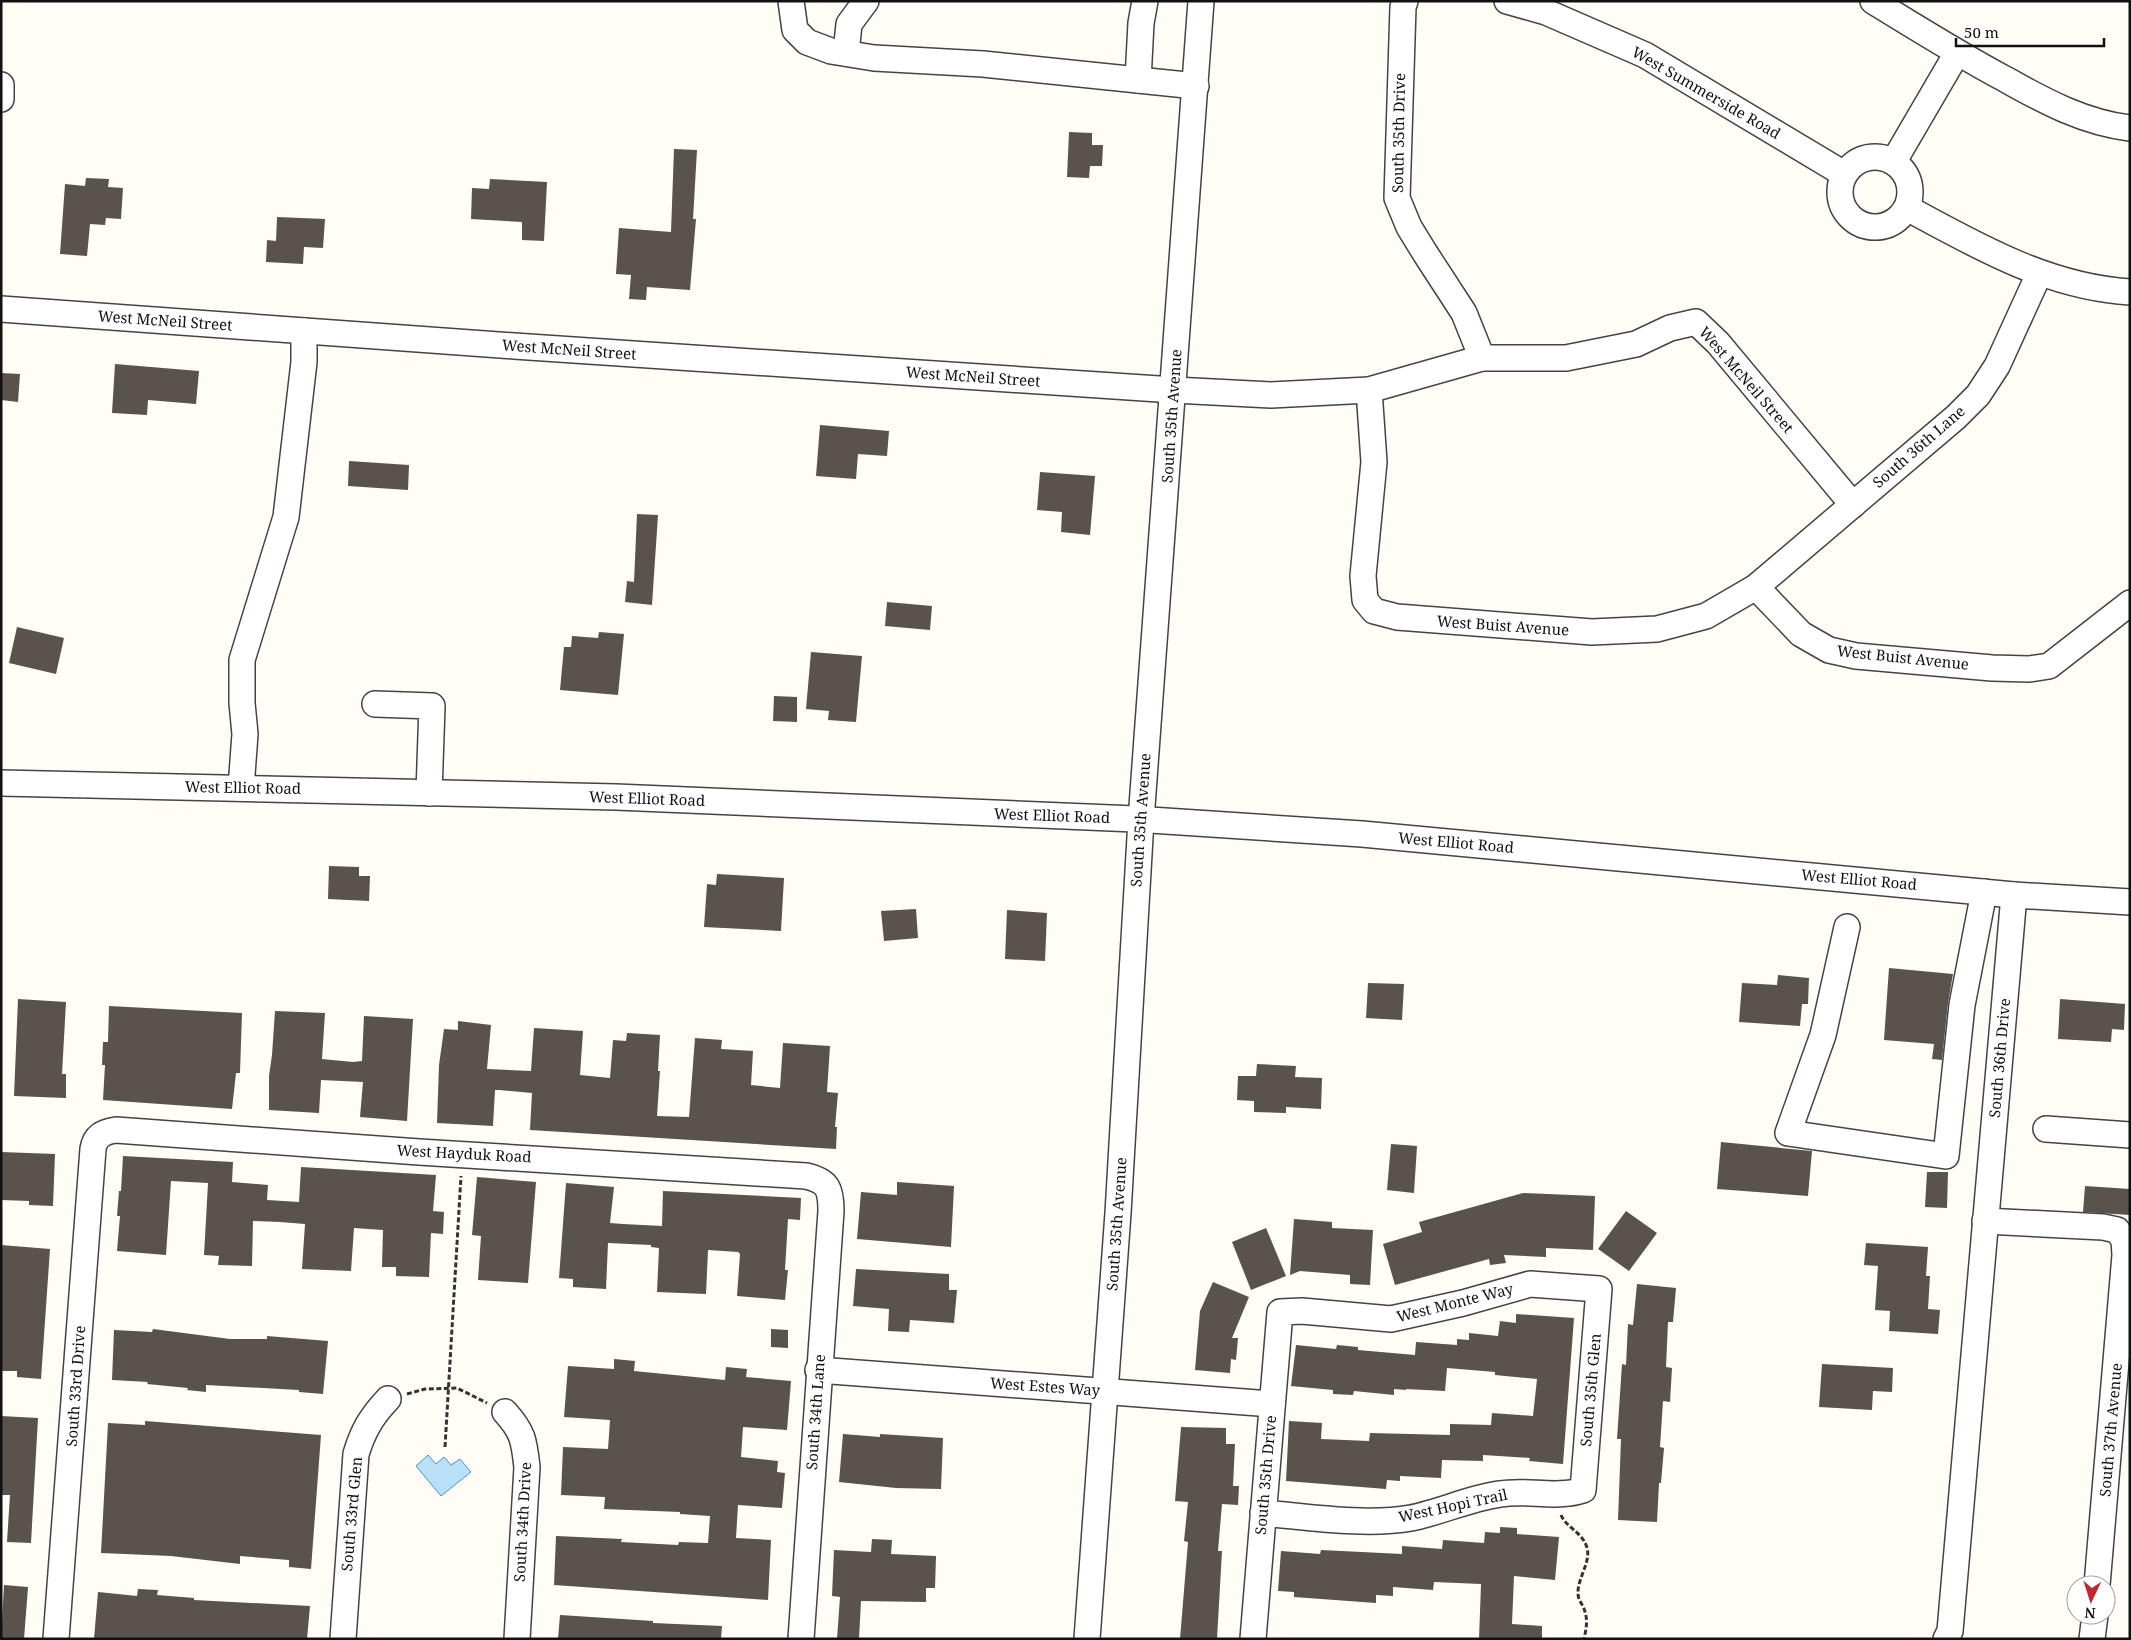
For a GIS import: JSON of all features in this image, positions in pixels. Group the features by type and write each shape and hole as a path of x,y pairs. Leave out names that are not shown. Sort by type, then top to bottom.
{"street":[{"path":"791,1 795,30 807,42 831,51 874,58 983,64 1196,86"},
{"path":"846,53 849,24 866,1"},
{"path":"1138,80 1141,23 1145,1"},
{"name":"South 35th Avenue","path":"1086,1639 1118,1213 1141,820 1201,1"},
{"name":"West Summerside Road","path":"1508,1 1546,12 1645,55 1844,174"},
{"path":"1873,1 1957,53 2048,102 2108,126 2130,128"},
{"name":"South 35th Drive","path":"1404,4 1397,198 1410,227 1425,253 1464,313 1482,358"},
{"path":"1894,161 1957,53"},
{"path":"1,85 1,99"},
{"path":"1878,156 1894,161 1906,174 1910,185 1910,197 1907,208 1900,218 1890,224 1878,227 1866,226 1855,222 1846,213 1841,203 1839,191 1844,174 1855,162 1866,157 1878,156"},
{"path":"1907,208 1974,244 2039,274 2081,285 2130,292"},
{"name":"South 36th Lane","path":"1756,587 1956,417 1978,396 1997,366 2039,274"},
{"name":"West McNeil Street","path":"1,309 1174,390 1271,395 1369,390 1482,358 1566,358 1636,344 1670,328 1696,322 1718,343 1852,505"},
{"path":"241,788 245,734 242,703 242,660 286,517 304,362 304,331"},
{"name":"West Buist Avenue","path":"1369,390 1374,462 1362,576 1365,600 1374,611 1397,618 1592,632 1657,630 1706,616 1756,587 1801,634 1829,650 1856,656 1992,668 2029,669 2049,666 2130,603"},
{"path":"375,704 432,706 429,793"},
{"name":"West Elliot Road","path":"1,783 616,797 1141,820 1362,834 2014,895 2130,902"},
{"path":"1847,927 1823,1035 1788,1133 1946,1156 1962,1005 1984,892"},
{"name":"South 36th Drive","path":"1946,1639 1950,1631 2014,895"},
{"path":"2046,1129 2130,1135"},
{"name":"West Hayduk Road","path":"99,1135 116,1130 806,1176 819,1179 827,1186"},
{"name":"South 33rd Drive","path":"56,1639 93,1149 99,1135"},
{"name":"South 34th Lane","path":"801,1639 818,1370 831,1211 831,1196 827,1186"},
{"name":"South 37th Avenue","path":"1985,1221 2103,1228 2117,1230 2124,1240 2125,1255 2098,1575"},
{"name":"West Monte Way","path":"1280,1312 1302,1311 1390,1319 1463,1303 1530,1284 1599,1289"},
{"name":"South 35th Glen","path":"1583,1490 1599,1289"},
{"name":"South 35th Drive","path":"1253,1639 1280,1312"},
{"name":"West Estes Way","path":"818,1370 1272,1404"},
{"name":"South 33rd Glen","path":"343,1639 356,1454 371,1417 388,1399"},
{"name":"South 34th Drive","path":"505,1412 518,1427 525,1444 527,1467 517,1639"},
{"name":"West Hopi Trail","path":"1263,1513 1360,1521 1410,1518 1500,1493 1569,1495 1583,1490"},
{"path":"2092,1639 2093,1625"}],"path":[{"path":"444,1447 462,1154"},
{"path":"388,1399 448,1387 457,1388 505,1412"},
{"path":"1554,1494 1562,1518 1582,1537 1587,1546 1586,1561 1578,1595 1585,1611 1584,1639"}],"water":[{"path":"428,1455 436,1464 444,1457 451,1465 460,1459 471,1472 441,1496 416,1466"}],"building":[{"path":"1069,132 1092,133 1092,145 1103,145 1102,166 1090,166 1089,178 1067,177"},
{"path":"674,149 697,150 693,219 696,219 690,290 647,287 646,300 629,299 631,275 616,274 619,228 671,232"},
{"path":"86,178 109,179 108,187 123,188 121,219 106,218 105,225 90,224 87,256 60,254 65,184 85,186"},
{"path":"490,179 547,182 544,241 522,240 522,222 471,219 472,188 489,189"},
{"path":"277,217 325,219 323,248 304,247 303,264 266,262 267,240 276,241"},
{"path":"115,364 199,371 196,404 148,400 147,415 112,413"},
{"path":"1,373 20,374 18,402 1,400"},
{"path":"820,425 889,431 887,456 858,454 856,479 816,476"},
{"path":"349,461 409,465 408,490 348,486"},
{"path":"1040,472 1095,476 1090,535 1061,532 1062,512 1037,510"},
{"path":"637,514 658,515 652,605 625,602 627,581 634,582"},
{"path":"887,602 932,606 930,630 885,626"},
{"path":"17,627 64,638 56,674 9,663"},
{"path":"599,632 624,634 618,695 560,690 564,647 571,647 572,636 598,638"},
{"path":"811,652 862,656 856,722 828,720 829,711 806,709"},
{"path":"774,696 797,697 797,722 773,721"},
{"path":"329,866 359,867 359,876 370,876 369,901 328,899"},
{"path":"717,874 784,878 781,931 704,927 707,884 716,885"},
{"path":"916,909 918,938 884,941 881,911"},
{"path":"1007,910 1047,913 1045,961 1005,959"},
{"path":"1889,968 1953,974 1942,1060 1932,1059 1934,1044 1884,1040"},
{"path":"1778,975 1809,978 1808,1004 1802,1004 1800,1026 1739,1022 1742,983 1777,985"},
{"path":"1368,983 1404,984 1402,1020 1366,1018"},
{"path":"18,999 66,1002 62,1074 66,1074 66,1098 14,1096"},
{"path":"2060,999 2125,1004 2124,1030 2112,1029 2111,1042 2058,1039"},
{"path":"109,1006 242,1013 240,1073 236,1073 232,1109 103,1100 105,1065 102,1065 103,1042 108,1042"},
{"path":"275,1011 325,1013 322,1059 353,1062 362,1061 364,1016 413,1019 407,1121 360,1117 363,1082 321,1080 319,1113 269,1110 269,1076"},
{"path":"458,1021 491,1025 487,1069 531,1071 534,1028 583,1031 580,1075 610,1078 613,1040 626,1041 627,1033 660,1035 657,1116 689,1117 695,1038 722,1040 721,1049 753,1051 751,1085 780,1088 783,1043 830,1046 827,1092 838,1093 835,1127 837,1127 836,1149 530,1130 532,1093 499,1090 495,1090 493,1126 437,1123 439,1065 444,1029 458,1030"},
{"path":"1257,1064 1296,1066 1295,1077 1322,1078 1321,1109 1286,1107 1286,1113 1254,1112 1254,1101 1237,1100 1238,1076 1256,1076"},
{"path":"1721,1142 1812,1151 1808,1196 1717,1189"},
{"path":"1391,1144 1417,1146 1414,1193 1387,1190"},
{"path":"1,1152 55,1154 53,1206 29,1205 29,1201 1,1200"},
{"path":"123,1156 233,1162 232,1182 268,1185 267,1200 299,1202 301,1167 436,1175 433,1211 444,1212 443,1234 431,1233 429,1277 396,1276 396,1267 382,1267 383,1230 354,1228 351,1271 302,1269 305,1224 280,1222 253,1221 252,1266 218,1265 219,1256 204,1255 208,1183 171,1181 166,1255 117,1251 120,1216 117,1216"},
{"path":"1927,1172 1948,1172 1947,1208 1925,1207"},
{"path":"477,1177 536,1182 528,1283 478,1280 481,1236 472,1235"},
{"path":"897,1182 954,1186 951,1247 857,1239 861,1192 897,1195"},
{"path":"566,1183 614,1187 610,1223 623,1224 662,1226 663,1191 801,1198 800,1220 788,1219 785,1270 788,1270 785,1300 737,1296 740,1254 738,1252 708,1250 706,1294 657,1292 659,1248 651,1247 651,1245 608,1243 606,1289 573,1287 573,1279 559,1278"},
{"path":"2085,1186 2130,1189 2130,1215 2083,1212"},
{"path":"1523,1193 1595,1196 1593,1250 1546,1248 1546,1257 1504,1255 1506,1263 1490,1265 1489,1259 1395,1285 1383,1244 1422,1232 1419,1222"},
{"path":"1626,1211 1657,1233 1629,1271 1598,1249"},
{"path":"1294,1219 1332,1222 1332,1228 1373,1230 1370,1285 1350,1284 1350,1275 1300,1271 1290,1275"},
{"path":"1266,1228 1286,1276 1251,1290 1232,1242"},
{"path":"1866,1243 1928,1247 1926,1276 1930,1276 1928,1309 1940,1310 1938,1334 1889,1331 1890,1311 1875,1310 1878,1266 1864,1265"},
{"path":"1,1245 50,1249 41,1379 17,1377 17,1371 1,1371"},
{"path":"856,1269 949,1274 949,1290 957,1290 954,1323 910,1320 909,1332 888,1331 889,1309 853,1306"},
{"path":"1213,1282 1249,1297 1232,1338 1238,1338 1236,1360 1231,1359 1230,1373 1195,1370 1200,1311"},
{"path":"1637,1284 1676,1288 1673,1322 1668,1322 1666,1367 1672,1368 1670,1402 1663,1401 1660,1447 1664,1448 1661,1483 1659,1483 1657,1522 1618,1520 1621,1439 1617,1439 1622,1364 1626,1365 1628,1324 1633,1325"},
{"path":"1516,1314 1574,1318 1563,1464 1529,1461 1530,1458 1483,1455 1483,1461 1442,1460 1441,1478 1400,1476 1400,1481 1387,1480 1386,1489 1286,1481 1289,1421 1322,1423 1321,1439 1369,1441 1370,1433 1450,1435 1450,1424 1491,1425 1492,1413 1533,1416 1537,1379 1495,1375 1495,1372 1447,1368 1445,1391 1394,1389 1394,1395 1354,1391 1353,1395 1333,1394 1333,1390 1291,1386 1296,1345 1336,1349 1337,1345 1358,1347 1358,1350 1415,1355 1416,1342 1457,1345 1457,1339 1469,1340 1469,1333 1498,1336 1500,1321 1516,1323"},
{"path":"153,1329 230,1339 267,1339 267,1336 328,1341 323,1394 299,1392 299,1390 206,1385 206,1392 187,1390 188,1388 147,1384 148,1382 112,1380 114,1330 152,1332"},
{"path":"771,1329 788,1330 788,1348 771,1347"},
{"path":"614,1359 635,1361 634,1371 725,1380 726,1367 747,1369 746,1377 791,1381 787,1430 743,1427 741,1457 778,1461 777,1472 785,1473 782,1508 738,1505 736,1538 771,1540 768,1600 554,1585 556,1536 622,1539 621,1542 678,1545 679,1542 708,1543 710,1516 680,1514 680,1512 604,1509 605,1497 561,1495 563,1447 608,1449 610,1420 564,1417 568,1366 614,1369"},
{"path":"1822,1364 1893,1368 1892,1392 1873,1391 1872,1410 1819,1407"},
{"path":"1,1416 38,1418 31,1543 7,1542 10,1495 1,1495"},
{"path":"145,1421 321,1435 311,1569 289,1567 289,1560 240,1556 240,1564 171,1556 101,1553 108,1423 145,1425"},
{"path":"1181,1427 1226,1428 1226,1444 1235,1444 1233,1486 1239,1486 1238,1505 1222,1504 1218,1551 1222,1551 1217,1639 1180,1639 1188,1542 1184,1541 1188,1502 1175,1501"},
{"path":"843,1434 880,1437 880,1434 943,1438 941,1489 896,1488 839,1482"},
{"path":"1500,1527 1517,1528 1517,1534 1559,1537 1555,1580 1514,1576 1512,1624 1542,1626 1542,1639 1479,1639 1481,1584 1434,1582 1433,1590 1393,1587 1393,1596 1376,1595 1376,1603 1294,1597 1294,1592 1278,1591 1281,1551 1320,1554 1321,1550 1402,1554 1402,1546 1442,1549 1443,1540 1484,1543 1485,1532 1500,1533"},
{"path":"872,1539 892,1540 891,1554 936,1556 935,1588 926,1588 926,1602 861,1601 859,1639 837,1639 840,1597 832,1596 834,1550 871,1552"},
{"path":"4,1585 28,1587 24,1639 1,1639"},
{"path":"138,1589 158,1590 157,1595 194,1598 194,1600 310,1606 307,1639 94,1639 98,1592 137,1596"},
{"path":"560,1615 653,1621 653,1623 722,1626 721,1639 558,1639"}]}
